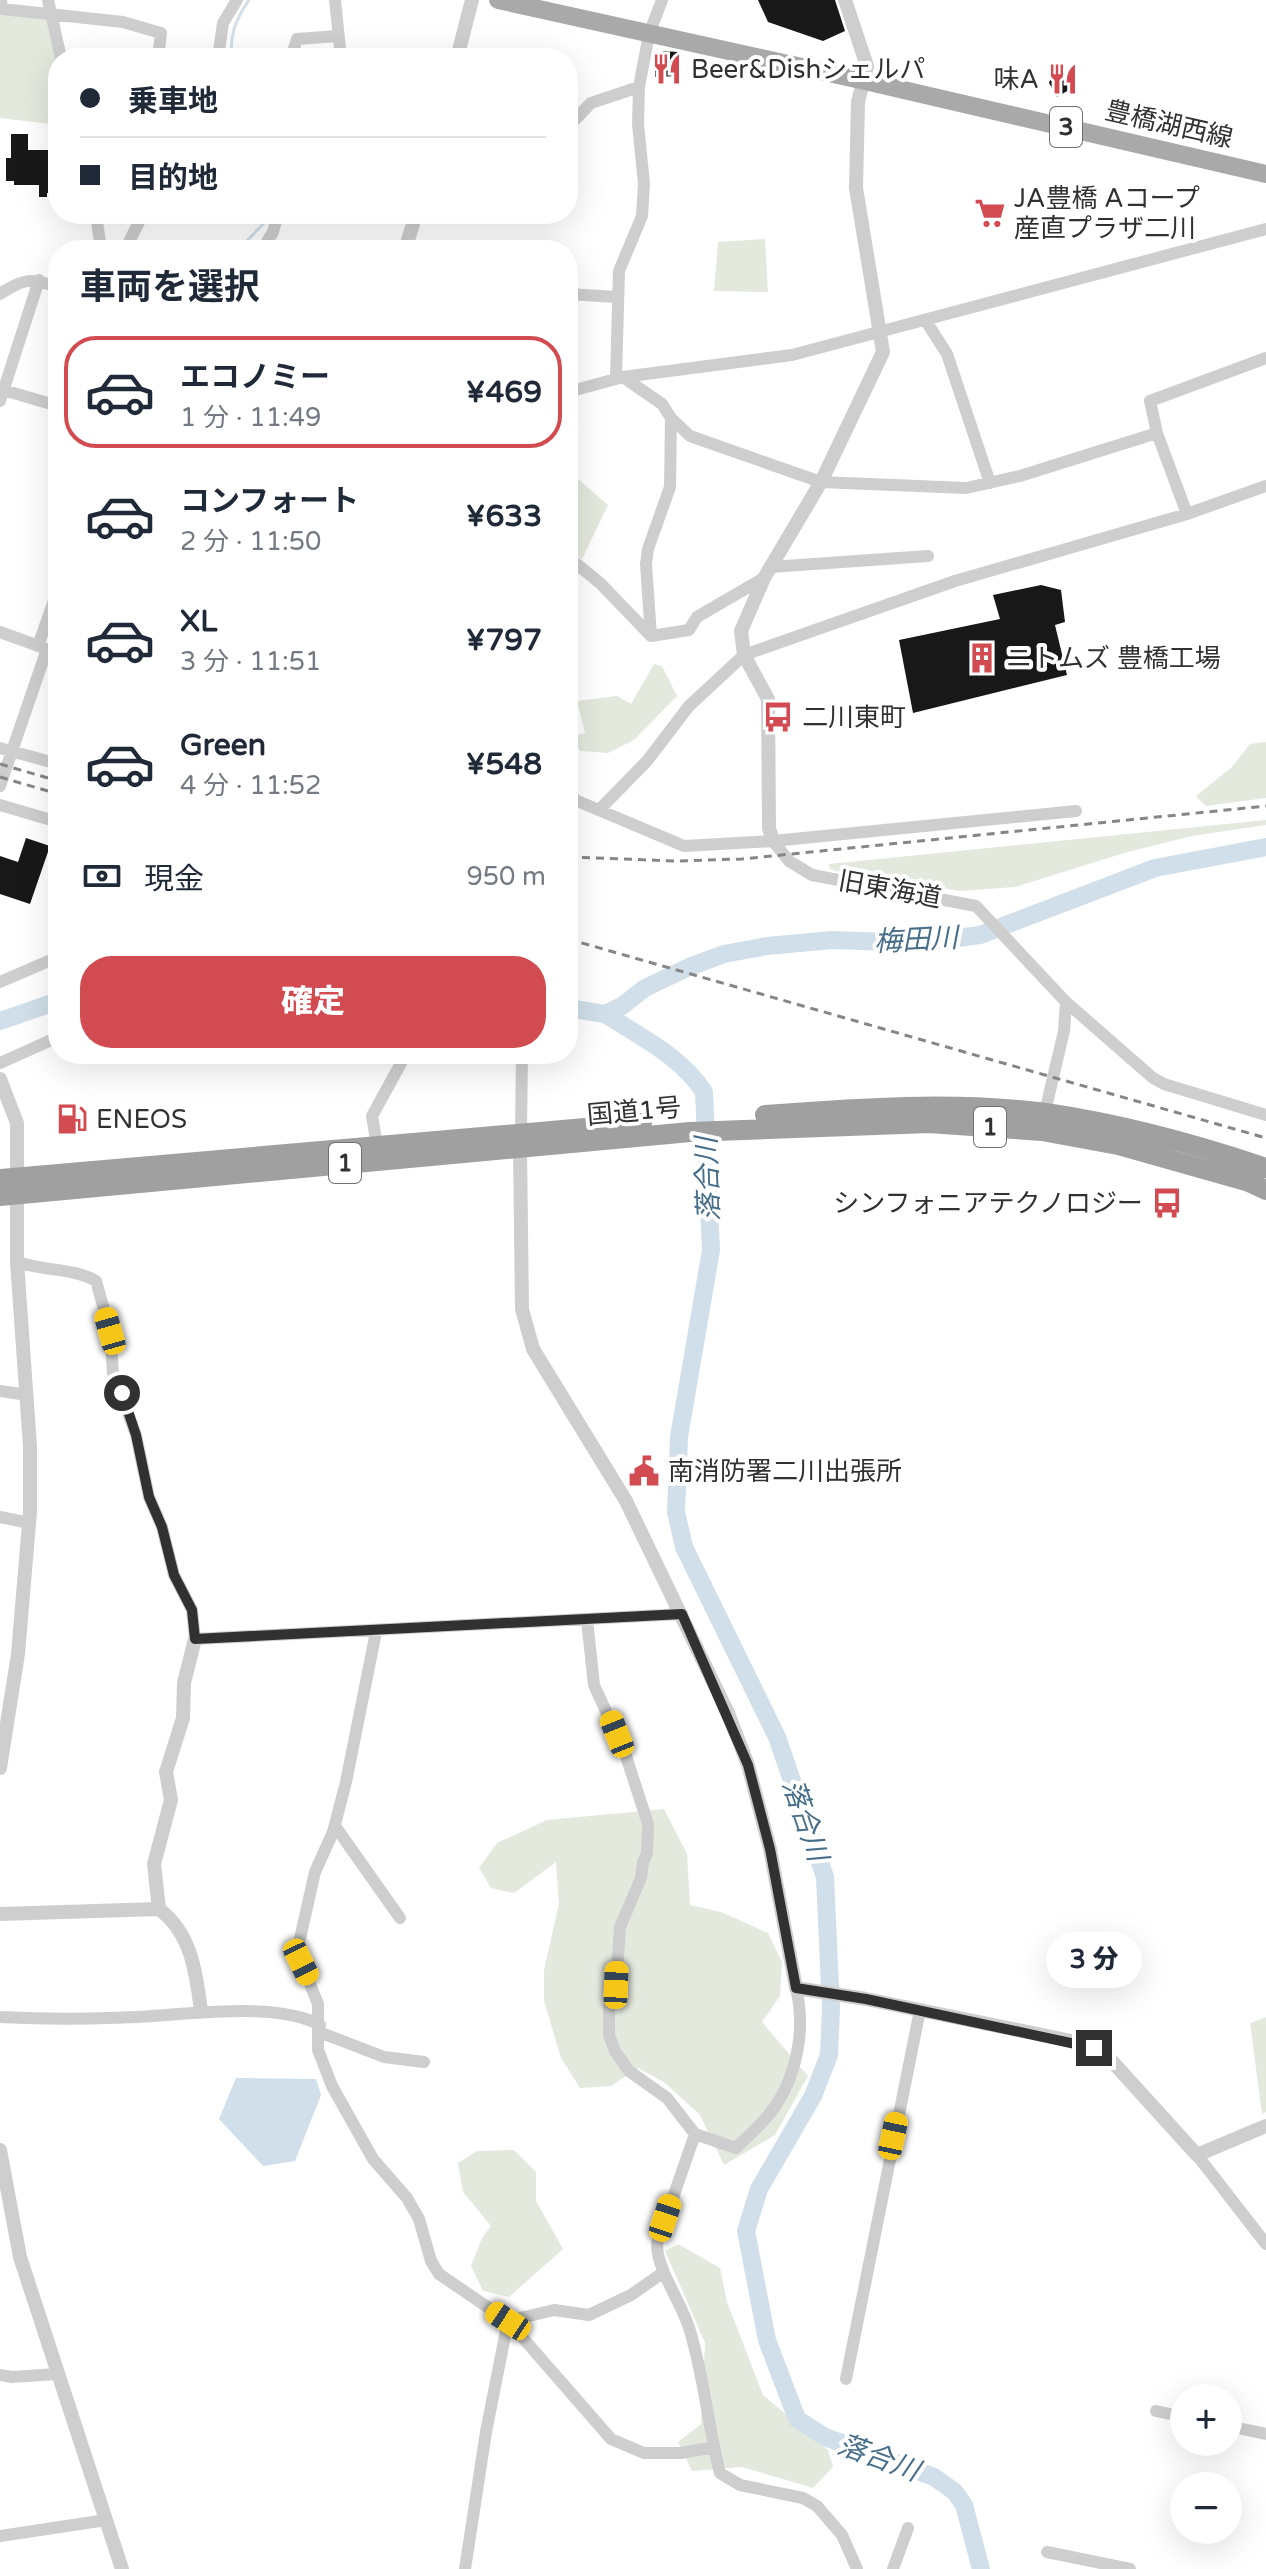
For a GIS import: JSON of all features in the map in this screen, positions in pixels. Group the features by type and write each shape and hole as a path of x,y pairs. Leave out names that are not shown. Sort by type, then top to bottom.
{"highway":[{"name":"国道1号","path":"8,1187 724,1124 873,1107 986,1109 1043,1122 1249,1182 1266,1190"},
{"name":"国道1号","path":"1043,1122 1122,1126 1266,1168"},
{"name":"国道1号","path":"8,1187 377,1145 521,1140"}],"main road":[{"name":"豊橋湖西線","path":"498,0 1266,174"}],"street":[{"path":"219,48 223,23 237,0"},
{"path":"335,0 340,48"},
{"path":"460,48 472,0"},
{"path":"620,378 616,297 619,271 642,216 644,184 638,124 639,87 649,34 662,0"},
{"path":"773,841 769,828 768,699 744,655 741,631 767,573 821,482 883,352 856,188 858,102 867,66 845,0"},
{"path":"1,6 49,6 123,22 161,33 159,48"},
{"path":"49,6 59,48"},
{"path":"294,48 297,39 338,36"},
{"path":"578,117 591,103 639,87"},
{"path":"578,389 620,378 792,355 1266,229"},
{"path":"39,280 1,393 48,404"},
{"path":"0,294 17,282 39,280 48,283"},
{"path":"578,295 616,297"},
{"path":"926,321 947,354 990,483"},
{"path":"1187,514 1157,433 1152,399 1266,358"},
{"path":"620,378 662,404 671,418 690,436 821,482 966,488 1157,433"},
{"path":"651,636 646,564 648,549 670,487 671,418"},
{"path":"599,810 647,761 689,706 744,655 955,581 1187,514 1266,486"},
{"path":"651,636 689,630 697,617 767,573 928,556"},
{"path":"578,565 600,583 651,636"},
{"path":"0,632 47,649 6,749 0,786"},
{"path":"6,749 48,761"},
{"path":"578,801 684,846 773,841 1076,811"},
{"path":"0,805 48,819"},
{"name":"旧東海道","path":"773,841 789,861 812,875 976,906 1066,1002 1164,1084 1266,1115"},
{"path":"0,982 48,961"},
{"path":"1043,1122 1064,1031 1066,1002"},
{"path":"0,1063 48,1041"},
{"path":"377,1145 372,1116 401,1064"},
{"path":"522,1064 522,1309 533,1349 626,1501 682,1614 748,1765 770,1849 801,2027 795,2059 771,2112 736,2148 695,2134 667,2098 629,2071 615,2051 609,2035 609,2008 616,1985 618,1935 647,1854 648,1824 625,1753 594,1685 587,1620"},
{"path":"0,1079 17,1123 8,1187 27,1395 29,1523 18,1654 3,1729 0,1768"},
{"path":"17,1262 37,1269 86,1275 96,1281 110,1331 113,1373 136,1435 149,1497 162,1527 174,1575 192,1610 195,1639 184,1683 183,1718 166,1772 171,1800 154,1864 159,1909"},
{"path":"0,1391 27,1395"},
{"path":"0,1517 29,1523"},
{"path":"195,1639 682,1614"},
{"path":"376,1632 335,1826 315,1872 299,1943 301,1962 318,2004 318,2050 332,2086 373,2159 407,2198 419,2219 431,2261 439,2274 508,2321 611,2439 644,2453 681,2453 714,2447"},
{"path":"335,1826 400,1918"},
{"path":"0,1914 159,1909 170,1917 193,1956 201,2011"},
{"path":"796,1988 858,1997 1099,2049 1197,2155 1266,2244"},
{"path":"0,2017 167,2015 229,2010 297,2017 384,2057 424,2062"},
{"path":"846,2379 920,2010"},
{"path":"1197,2155 1266,2126"},
{"path":"695,2134 657,2244 657,2258 682,2304 692,2336 714,2447 724,2478 740,2485 803,2498 823,2512 842,2535 857,2569"},
{"path":"0,2150 3,2191 20,2257 122,2569"},
{"path":"508,2321 554,2310 589,2315 631,2295 664,2272"},
{"path":"465,2569 486,2432 508,2321"},
{"path":"0,2375 57,2374"},
{"path":"1156,2411 1170,2414"},
{"path":"1242,2429 1266,2434"},
{"path":"0,2536 106,2520"},
{"path":"893,2569 908,2528"},
{"path":"1047,2552 1130,2569"}],"shaded area":[{"path":"0,12 48,16 54,48 48,48 48,124 0,118"},
{"path":"765,239 768,292 714,291 718,242"},
{"path":"578,479 608,505 582,559 578,556"},
{"path":"654,664 662,666 677,696 634,740 608,753 580,751 578,735 585,733 578,701 617,696 631,704"},
{"path":"1266,742 1266,798 1206,806 1196,796 1232,767 1250,744"},
{"path":"1266,820 1266,825 1192,836 1124,853 1015,887 960,891 840,872 830,869 829,864"},
{"path":"664,1809 687,1854 690,1905 721,1912 768,1933 782,1962 780,1996 762,2022 808,2076 775,2135 724,2165 700,2115 665,2083 638,2068 611,2086 580,2088 561,2058 544,2001 544,1970 559,1904 556,1862 514,1893 491,1888 479,1868 497,1843 547,1820"},
{"path":"1266,2017 1266,2112 1262,2114 1250,2023"},
{"path":"236,2078 316,2079 321,2095 295,2161 263,2166 219,2119"},
{"path":"514,2150 536,2172 536,2201 563,2249 509,2297 483,2291 471,2266 482,2238 491,2226 463,2192 458,2163 477,2151"},
{"path":"678,2244 720,2268 727,2302 763,2395 828,2450 833,2467 813,2488 742,2467 692,2471 678,2442 701,2424 705,2343 665,2251"}],"building":[{"path":"758,0 835,0 845,31 823,41 768,22"},
{"name":"Beer&Dishシェルパ","path":"663,51 678,52 679,76 655,77 655,62 663,62"},
{"name":"味A","path":"1054,68 1078,75 1074,87 1057,97 1049,83"},
{"path":"1130,103 1155,113 1149,128 1124,118"},
{"path":"11,134 28,134 28,150 48,150 47,197 39,197 39,185 14,185 14,181 6,181 6,158 11,158"},
{"name":"ニトムズ 豊橋工場","path":"1041,585 1061,590 1065,622 1055,625 1067,675 913,713 899,640 1000,619 993,595"},
{"path":"26,838 48,845 30,904 0,894 0,856 18,862"}],"waterway":[{"path":"232,48 234,28 249,0"},
{"path":"248,240 263,224"},
{"name":"梅田川","path":"578,1010 605,1014 622,1006 645,988 724,954 767,946 832,940 919,943 980,935 1155,868 1266,847"},
{"name":"梅田川","path":"0,1021 48,1004"},
{"name":"落合川","path":"605,1014 672,1058 704,1092 711,1250 679,1437 676,1512 684,1547 777,1737 825,1877 831,2008 829,2055 813,2096 759,2189 746,2231 767,2340 797,2419 825,2437 934,2477 955,2492 964,2505 981,2569"}],"railway":[{"path":"0,764 48,778"},
{"path":"0,777 48,791"},
{"path":"578,857 676,861 742,859 1266,806"},
{"path":"578,942 1266,1138"}],"place":[{"name":"Beer&Dishシェルパ","path":"667,69"},
{"name":"味A","path":"1063,79"},
{"name":"JA豊橋 Aコープ 産直プラザ二川","path":"990,213"},
{"name":"ニトムズ 豊橋工場","path":"982,658"},
{"name":"二川東町","path":"778,717"},
{"name":"ENEOS","path":"72,1119"},
{"name":"シンフォニアテクノロジー","path":"1167,1203"},
{"name":"南消防署二川出張所","path":"644,1471"}],"route":[{"path":"122,1393 136,1435 149,1497 162,1527 174,1575 192,1610 195,1639 439,1629 682,1614 728,1713 748,1765 770,1849 791,1947 796,1988 866,1999 1094,2048"}]}
